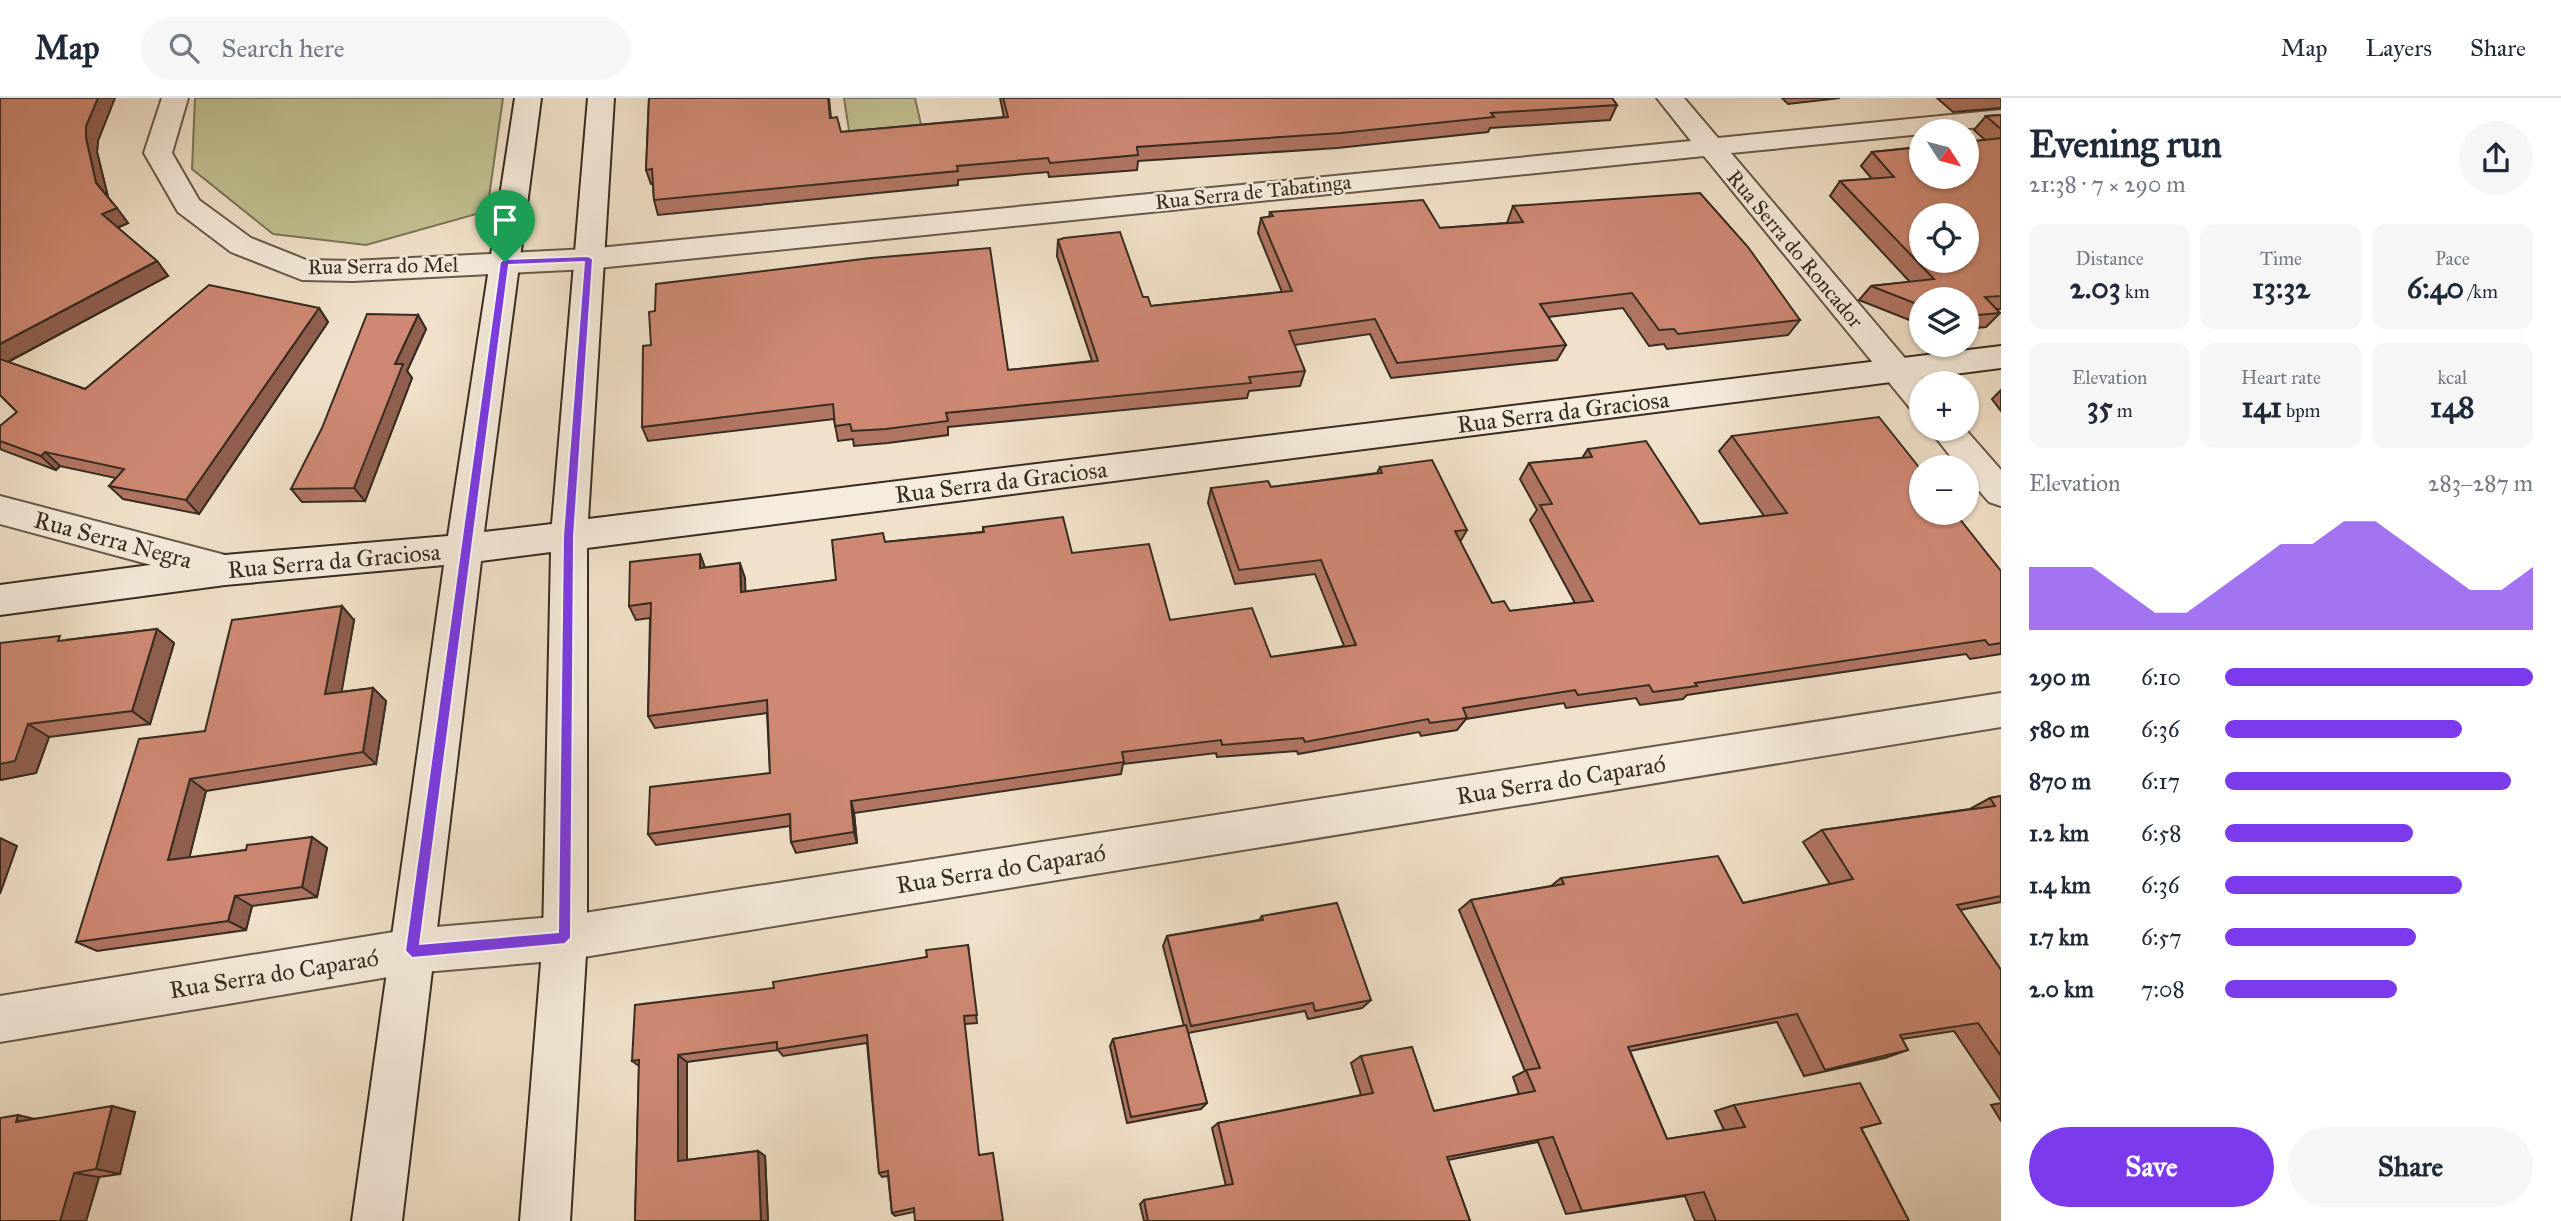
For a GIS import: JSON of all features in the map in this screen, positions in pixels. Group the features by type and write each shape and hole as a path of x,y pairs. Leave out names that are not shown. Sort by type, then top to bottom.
{"street":[{"name":"Rua Serra do Mel","path":"175,98 158,153 188,206 241,245 302,270 353,271 505,262"},
{"path":"377,1221 464,549 528,98"},
{"path":"545,1221 565,938 569,536 601,98"},
{"name":"Rua Serra do Roncador","path":"1670,98 1909,386"},
{"name":"Rua Serra de Tabatinga","path":"505,262 588,259 2001,118"},
{"name":"Rua Serra da Graciosa","path":"0,600 225,570 464,549 2001,357"},
{"path":"1956,441 2001,494"},
{"name":"Rua Serra Negra","path":"0,510 225,570"},
{"name":"Rua Serra do Caparaó","path":"0,1019 412,951 565,938 2001,710"}],"shaded area":[{"path":"195,98 503,98 487,211 366,245 273,234 192,169"},
{"path":"844,98 915,98 922,129 850,137"}],"building":[{"path":"0,98 98,98 86,126 86,138 96,183 117,208 102,214 157,261 0,344"},
{"path":"649,98 828,98 830,118 837,117 841,132 1008,117 1003,98 1612,98 1617,105 1491,113 1494,117 1341,133 1137,147 1138,155 1050,163 1048,158 957,166 958,171 654,200 652,169 646,170"},
{"path":"2001,115 2001,129 1986,116"},
{"path":"2001,138 2001,296 1985,297 2000,313 1979,315 1979,287 1909,287 1909,301 1871,286 1934,279 1928,273 1979,273 1979,203 1909,203 1909,253 1840,181 1894,177 1872,152 1909,148 1909,189 1979,189 1979,141"},
{"path":"1700,193 1748,247 1800,320 1678,334 1674,329 1659,330 1632,293 1540,304 1566,345 1397,363 1375,319 1289,331 1305,371 1249,377 1251,383 946,413 948,421 886,429 852,431 850,424 835,426 833,404 642,427 643,346 651,345 649,312 655,311 656,284 871,258 990,248 1008,370 1098,361 1058,240 1064,238 1120,232 1143,297 1148,297 1151,306 1292,291 1261,218 1273,216 1270,212 1423,200 1440,228 1523,222 1513,206"},
{"path":"209,285 319,308 186,500 109,486 124,469 45,452 41,456 0,441 0,426 17,412 0,395 0,359 85,389"},
{"path":"367,314 418,315 395,364 403,364 354,488 291,489 322,428"},
{"path":"1879,417 1909,455 1909,525 1965,525 2001,571 2001,643 1989,645 1985,640 1695,683 1697,686 1653,692 1649,685 1578,695 1575,690 1463,708 1467,718 1430,723 1428,719 1305,742 1303,738 1222,745 1221,740 1122,752 1124,762 851,801 854,832 791,842 790,814 648,834 650,787 770,773 767,700 648,716 651,603 629,606 630,562 700,554 700,568 740,563 741,592 836,580 832,540 883,533 885,542 984,532 983,527 1063,517 1072,553 1149,544 1170,620 1252,608 1271,657 1356,645 1321,560 1239,570 1211,488 1268,481 1271,487 1382,473 1380,467 1432,460 1467,530 1455,531 1492,603 1504,601 1510,611 1593,601 1540,505 1552,504 1529,463 1592,457 1588,449 1646,441 1700,524 1787,513 1732,436"},
{"path":"342,606 325,694 373,688 363,752 190,779 168,860 246,850 247,845 312,837 302,887 235,896 228,921 76,942 139,739 205,731 232,620"},
{"path":"157,629 132,711 28,724 15,761 0,764 0,643 60,636 58,641"},
{"path":"2001,796 2001,896 1957,905 2001,970 2001,1056 1978,1023 1900,1035 1908,1050 1825,1070 1797,1014 1628,1047 1667,1139 1745,1127 1734,1105 1860,1083 1881,1123 1861,1128 1909,1221 1716,1221 1704,1192 1582,1211 1553,1137 1447,1157 1470,1221 1148,1221 1144,1200 1233,1184 1218,1123 1373,1093 1361,1056 1412,1047 1434,1111 1535,1091 1526,1070 1540,1068 1471,900 1564,884 1561,878 1718,856 1743,903 1853,879 1822,830 1995,806 1990,798"},
{"path":"1337,903 1371,1000 1315,1011 1313,1003 1191,1026 1167,936 1263,920 1262,916"},
{"path":"968,945 977,1015 964,1016 979,1155 993,1153 1003,1221 915,1221 914,1208 892,1213 888,1171 879,1173 867,1035 777,1049 777,1042 678,1055 678,1161 758,1151 761,1221 635,1221 639,1060 632,1061 635,1005 774,988 773,982 927,957 926,950"},
{"path":"1186,1025 1207,1103 1131,1117 1113,1039"},
{"path":"112,1106 96,1169 74,1173 60,1221 0,1221 0,1118 18,1115 16,1122"}],"route":[{"path":"588,259 569,536 565,938 412,951 464,549 505,262 588,259"}]}
